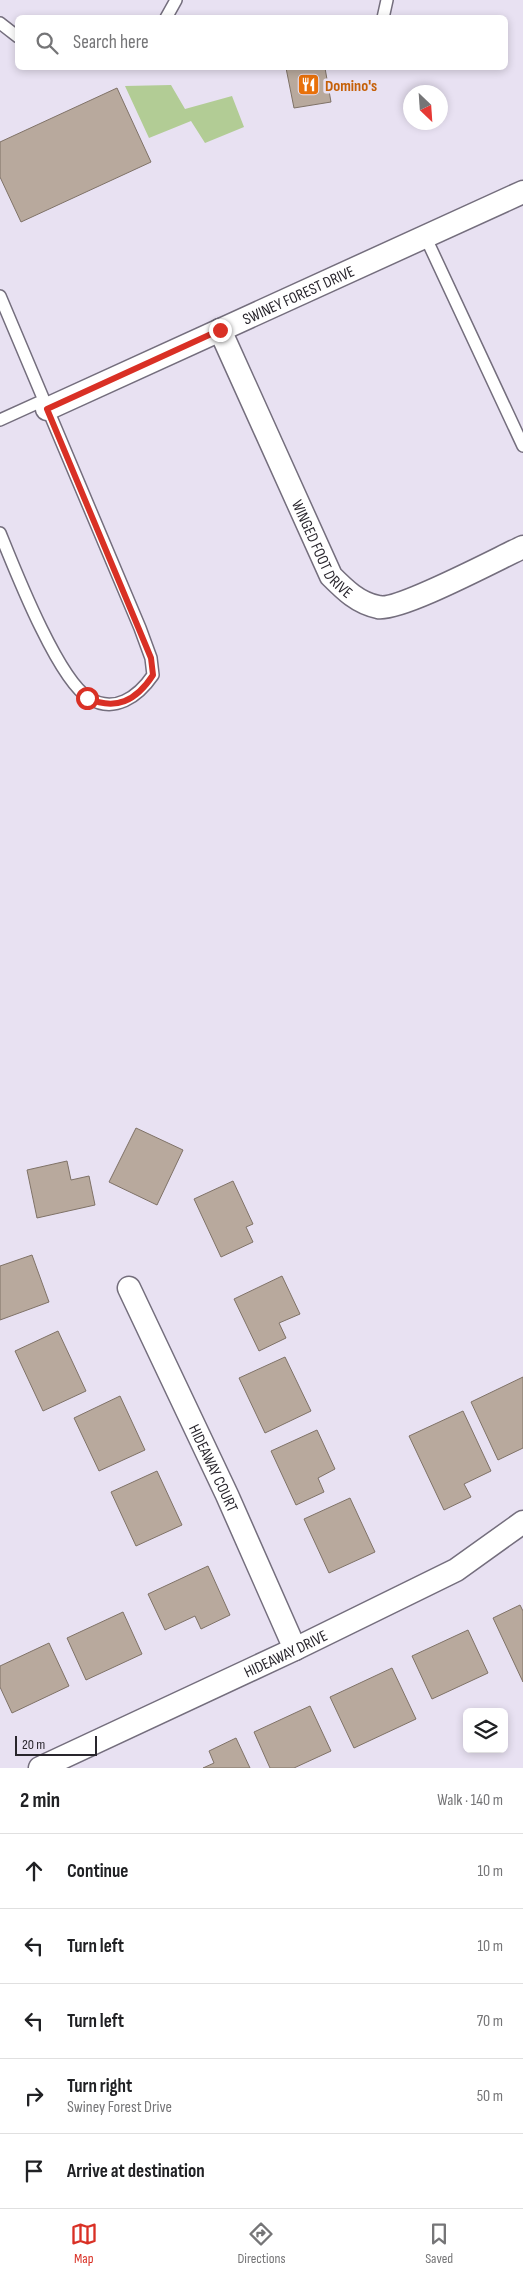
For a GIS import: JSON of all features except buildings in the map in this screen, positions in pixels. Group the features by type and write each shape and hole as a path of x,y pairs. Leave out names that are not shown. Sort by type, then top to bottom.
{"street":[{"name":"SWINEY FOREST DRIVE","path":"46,404 220,330 523,192"},
{"name":"WINGED FOOT DRIVE","path":"220,330 331,576 351,596 380,608 420,596 523,547"},
{"name":"HIDEAWAY COURT","path":"129,1288 227,1495 294,1649"},
{"name":"HIDEAWAY DRIVE","path":"40,1768 294,1649 456,1570 523,1522"}],"lane":[{"path":"168,15 176,0"},
{"path":"384,15 387,0"},
{"path":"0,23 15,35"},
{"path":"425,236 523,446"},
{"path":"0,296 151,658 153,675 145,688 116,705 101,704 87,698 58,664 0,533"},
{"path":"0,420 46,404"}],"green space":[{"path":"171,85 185,109 232,96 244,127 205,143 191,121 149,138 125,86"}],"place":[{"name":"Domino's","path":"309,85"}],"route":[{"path":"87,698 101,704 116,705 134,696 145,688 153,675 151,658 47,409 220,330"}]}
